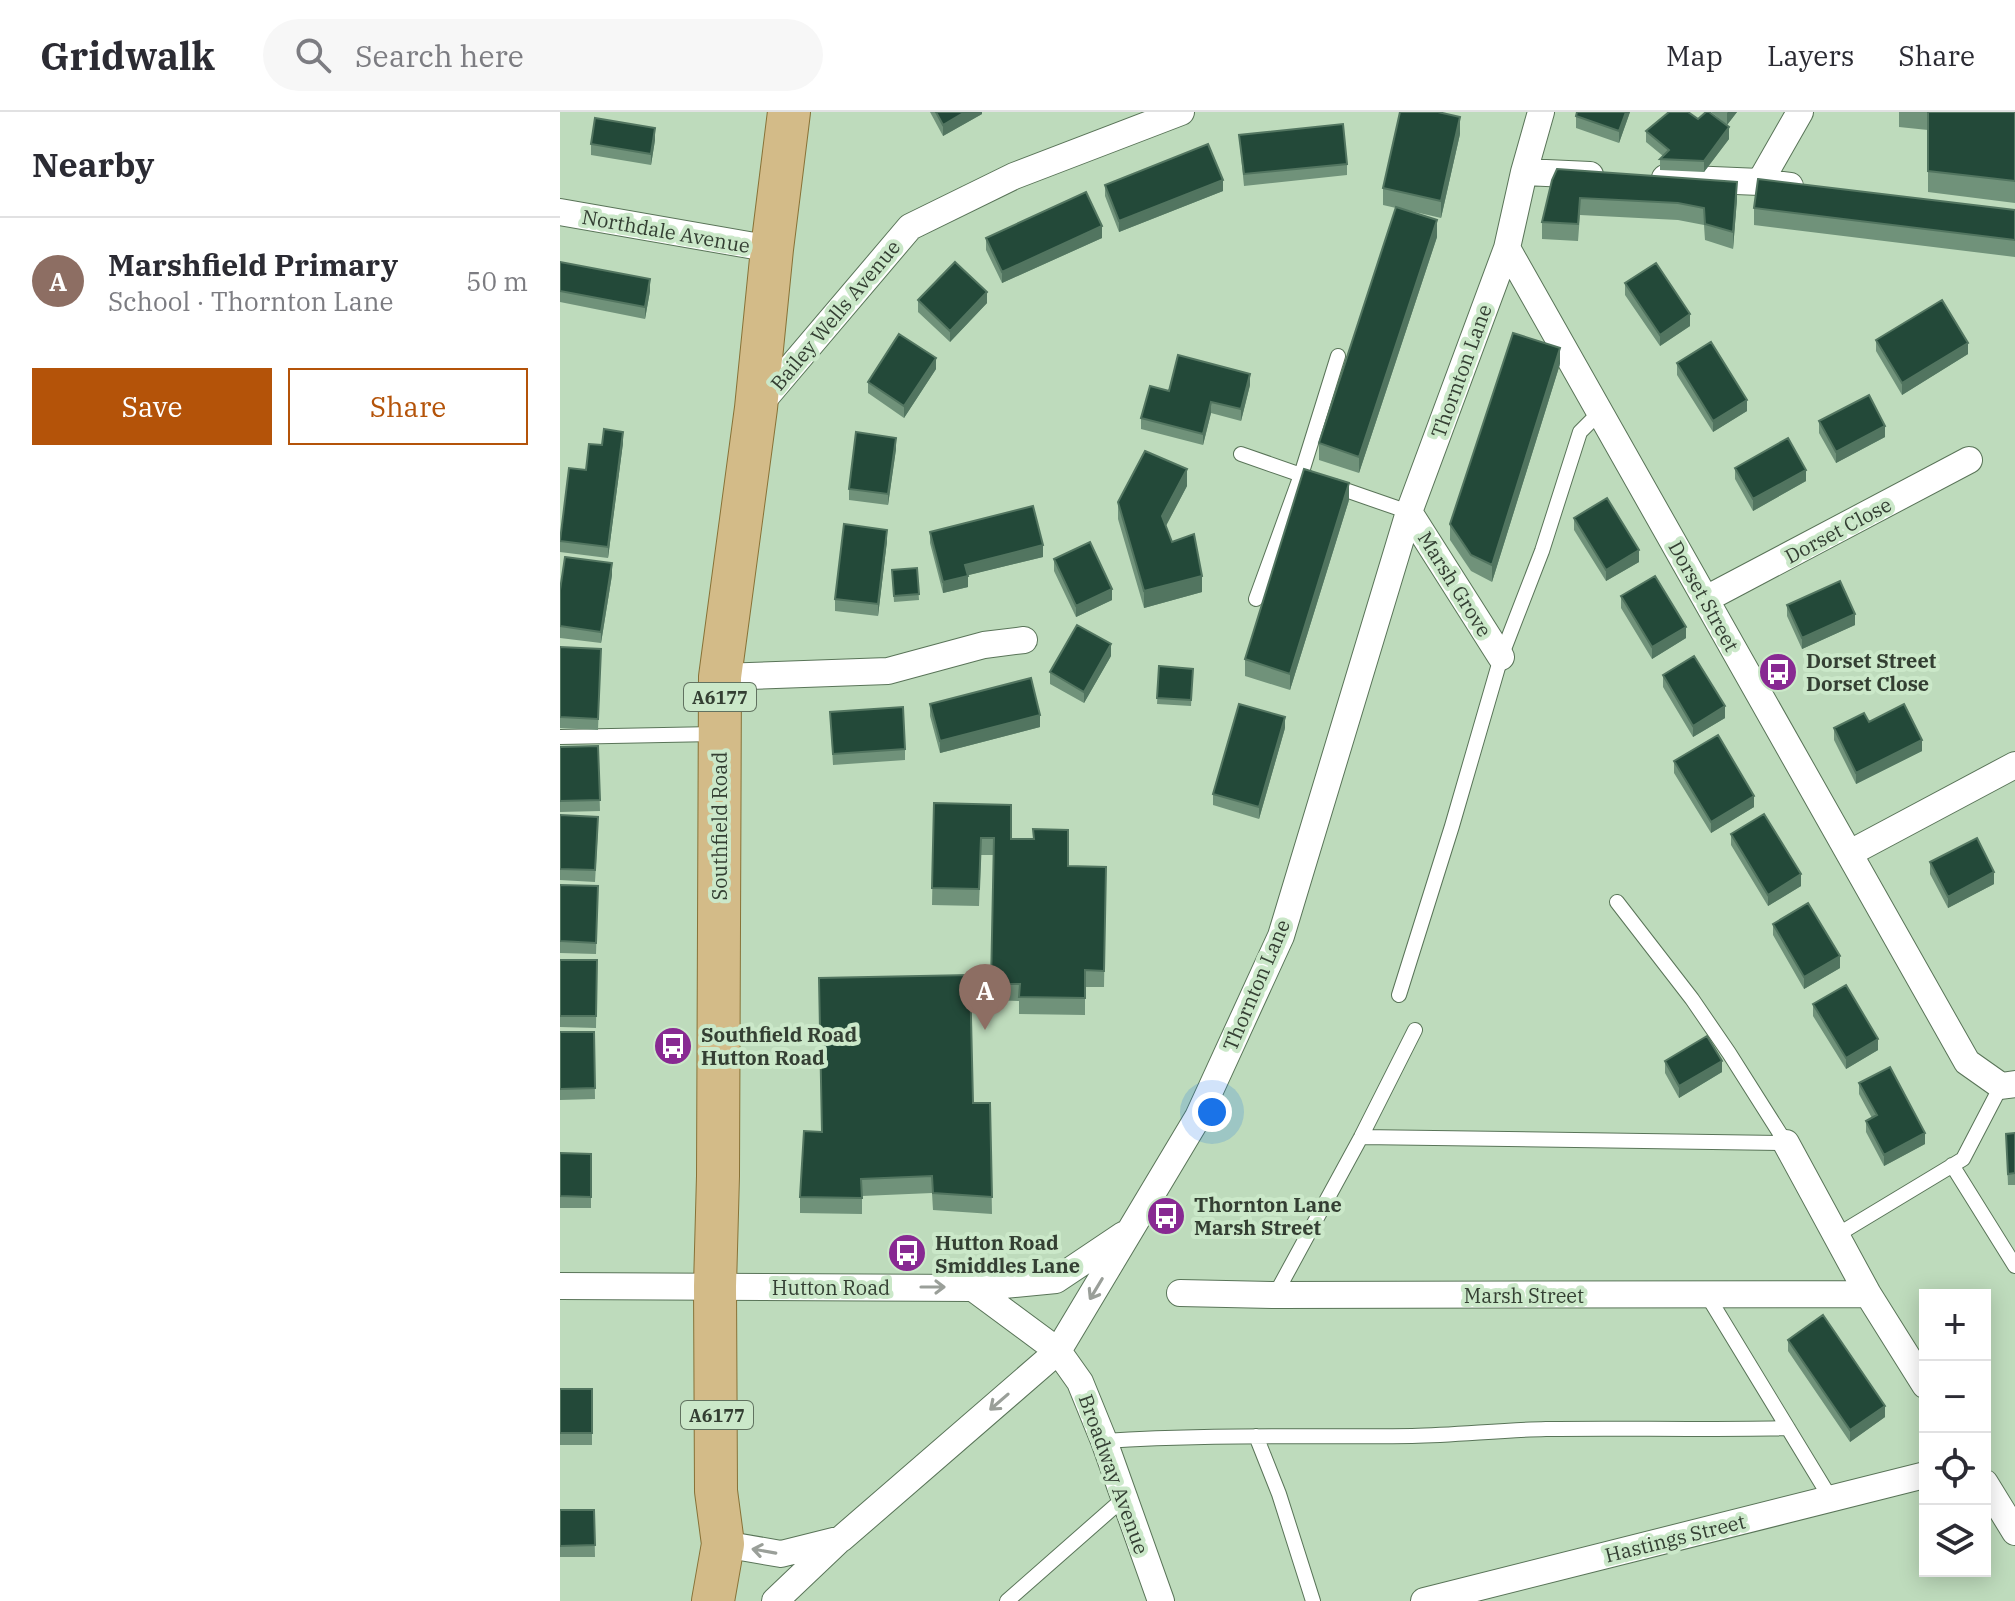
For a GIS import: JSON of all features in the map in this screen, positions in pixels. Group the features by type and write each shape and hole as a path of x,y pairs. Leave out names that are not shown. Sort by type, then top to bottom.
{"main road":[{"name":"Southfield Road","path":"723,1544 716,1491 715,1286 720,677 756,408 789,112"},
{"name":"A6177","path":"713,1601 723,1544"}],"street":[{"name":"Bailey Wells Avenue","path":"756,408 910,227 1014,176 1181,112"},
{"name":"Thornton Lane","path":"723,1544 781,1554 841,1539 1058,1351 1198,1117 1281,936 1409,512 1507,248 1541,112"},
{"path":"1760,182 1800,112"},
{"path":"1524,172 1760,182 1820,190"},
{"name":"Northdale Avenue","path":"560,212 772,249"},
{"name":"Dorset Street","path":"1507,248 1967,1062 2008,1085"},
{"name":"Dorset Close","path":"1706,599 1969,460"},
{"name":"Marsh Grove","path":"1409,512 1501,657"},
{"path":"720,677 888,671 984,645 1024,640"},
{"path":"1850,853 2015,765"},
{"path":"1786,1143 1868,1294 1919,1375"},
{"name":"Hutton Road","path":"560,1286 973,1288 1056,1280 1134,1226"},
{"name":"Broadway Avenue","path":"973,1288 1058,1351 1080,1382 1161,1601"},
{"name":"Marsh Street","path":"1180,1293 1868,1294"},
{"name":"Hastings Street","path":"1424,1601 1919,1477"},
{"path":"1991,1493 2015,1532"},
{"path":"775,1601 841,1539"}],"lane":[{"path":"1256,599 1301,475 1338,356"},
{"path":"1399,995 1501,657 1542,551 1580,432 1600,412"},
{"path":"1241,454 1409,512"},
{"path":"560,737 720,734"},
{"path":"1617,902 1692,999 1786,1143"},
{"path":"1275,1295 1415,1030"},
{"path":"1837,1235 1963,1159 2008,1085"},
{"path":"1361,1137 1786,1143"},
{"path":"1952,1165 2015,1266"},
{"path":"1707,1295 1831,1499"},
{"path":"1104,1441 1154,1437 1414,1436 1545,1429 1788,1428"},
{"path":"1256,1436 1279,1494 1313,1601"},
{"path":"1007,1601 1123,1499"}],"building":[{"path":"936,112 965,112 943,125"},
{"path":"1400,112 1438,112 1460,117 1441,201 1383,188"},
{"path":"1577,112 1626,112 1619,131 1576,116"},
{"path":"1669,112 1688,112 1698,119 1709,112 1729,127 1704,161 1660,159 1669,150 1646,131"},
{"path":"1928,112 2015,112 2015,181 1928,171"},
{"path":"595,118 655,128 651,154 591,144"},
{"path":"1343,124 1347,164 1244,174 1239,135"},
{"path":"1208,144 1223,180 1119,221 1105,185"},
{"path":"1557,169 1737,182 1733,232 1705,224 1704,208 1678,203 1580,198 1578,224 1542,222"},
{"path":"1758,179 2015,210 2015,240 1754,208"},
{"path":"1086,192 1102,226 1002,272 986,238"},
{"path":"1396,207 1437,220 1359,457 1319,443"},
{"path":"560,262 650,279 645,307 560,291"},
{"path":"955,262 987,292 950,331 918,300"},
{"path":"1656,263 1690,314 1660,335 1625,283"},
{"path":"1942,300 1968,343 1902,383 1876,340"},
{"path":"1513,333 1560,348 1492,565 1471,555 1450,524"},
{"path":"899,334 936,358 904,406 868,382"},
{"path":"1711,342 1747,400 1713,421 1677,363"},
{"path":"1178,355 1250,374 1241,409 1211,402 1203,434 1141,418 1150,386 1169,391"},
{"path":"1869,395 1885,426 1836,452 1819,421"},
{"path":"604,429 623,432 608,547 560,541 569,468 586,470 589,444 602,445"},
{"path":"856,432 896,438 888,494 849,489"},
{"path":"1788,438 1806,470 1753,499 1735,468"},
{"path":"1145,451 1187,469 1162,516 1172,542 1194,534 1202,576 1144,591 1118,502"},
{"path":"1304,469 1349,483 1290,674 1245,659"},
{"path":"1607,498 1639,550 1606,570 1574,518"},
{"path":"1033,506 1043,545 965,565 968,576 943,582 930,532"},
{"path":"844,524 887,530 878,604 835,599"},
{"path":"1090,542 1112,589 1076,606 1054,559"},
{"path":"565,557 612,563 601,632 560,626 560,590"},
{"path":"917,568 919,594 894,596 892,570"},
{"path":"1655,576 1686,627 1652,647 1621,596"},
{"path":"1840,581 1855,614 1802,638 1787,605"},
{"path":"1077,625 1111,644 1084,692 1050,672"},
{"path":"560,647 601,649 598,719 560,717"},
{"path":"1694,656 1725,706 1693,726 1663,675"},
{"path":"1159,666 1193,669 1191,700 1157,698"},
{"path":"1031,678 1040,715 940,741 930,704"},
{"path":"1239,704 1285,717 1259,807 1213,794"},
{"path":"1904,704 1922,740 1856,773 1834,728 1864,713 1869,722"},
{"path":"903,707 905,749 833,754 830,712"},
{"path":"1718,735 1754,796 1711,822 1674,761"},
{"path":"598,746 600,800 560,801 560,747"},
{"path":"934,803 1011,805 1011,839 1034,839 1033,829 1068,830 1068,866 1106,867 1104,971 1085,970 1085,998 1019,997 1020,984 991,984 994,838 981,838 979,889 932,888"},
{"path":"1764,814 1801,874 1768,895 1731,834"},
{"path":"560,815 598,817 595,870 560,869"},
{"path":"1977,838 1994,872 1948,897 1930,862"},
{"path":"560,885 598,886 596,943 560,941"},
{"path":"1808,903 1840,956 1804,977 1773,924"},
{"path":"560,960 597,960 596,1016 560,1016"},
{"path":"970,975 973,1103 990,1103 992,1197 933,1193 932,1176 861,1179 862,1198 800,1197 804,1131 822,1132 819,978"},
{"path":"1846,985 1878,1039 1846,1058 1813,1004"},
{"path":"560,1032 594,1032 595,1088 560,1089"},
{"path":"1707,1036 1722,1061 1679,1086 1665,1061"},
{"path":"1890,1067 1925,1133 1884,1155 1866,1121 1877,1115 1859,1083"},
{"path":"2015,1133 2015,1173 2008,1174 2006,1134"},
{"path":"560,1153 591,1154 591,1197 560,1196"},
{"path":"1823,1315 1885,1406 1850,1430 1788,1340"},
{"path":"560,1389 592,1389 592,1433 560,1433"},
{"path":"560,1510 594,1510 595,1545 560,1546"}],"place":[{"name":"Dorset Street Dorset Close","path":"1778,672"},
{"name":"Marshfield Primary","path":"985,1030"},
{"name":"Southfield Road Hutton Road","path":"673,1046"},
{"name":"Thornton Lane Marsh Street","path":"1166,1216"},
{"name":"Hutton Road Smiddles Lane","path":"907,1253"}]}
